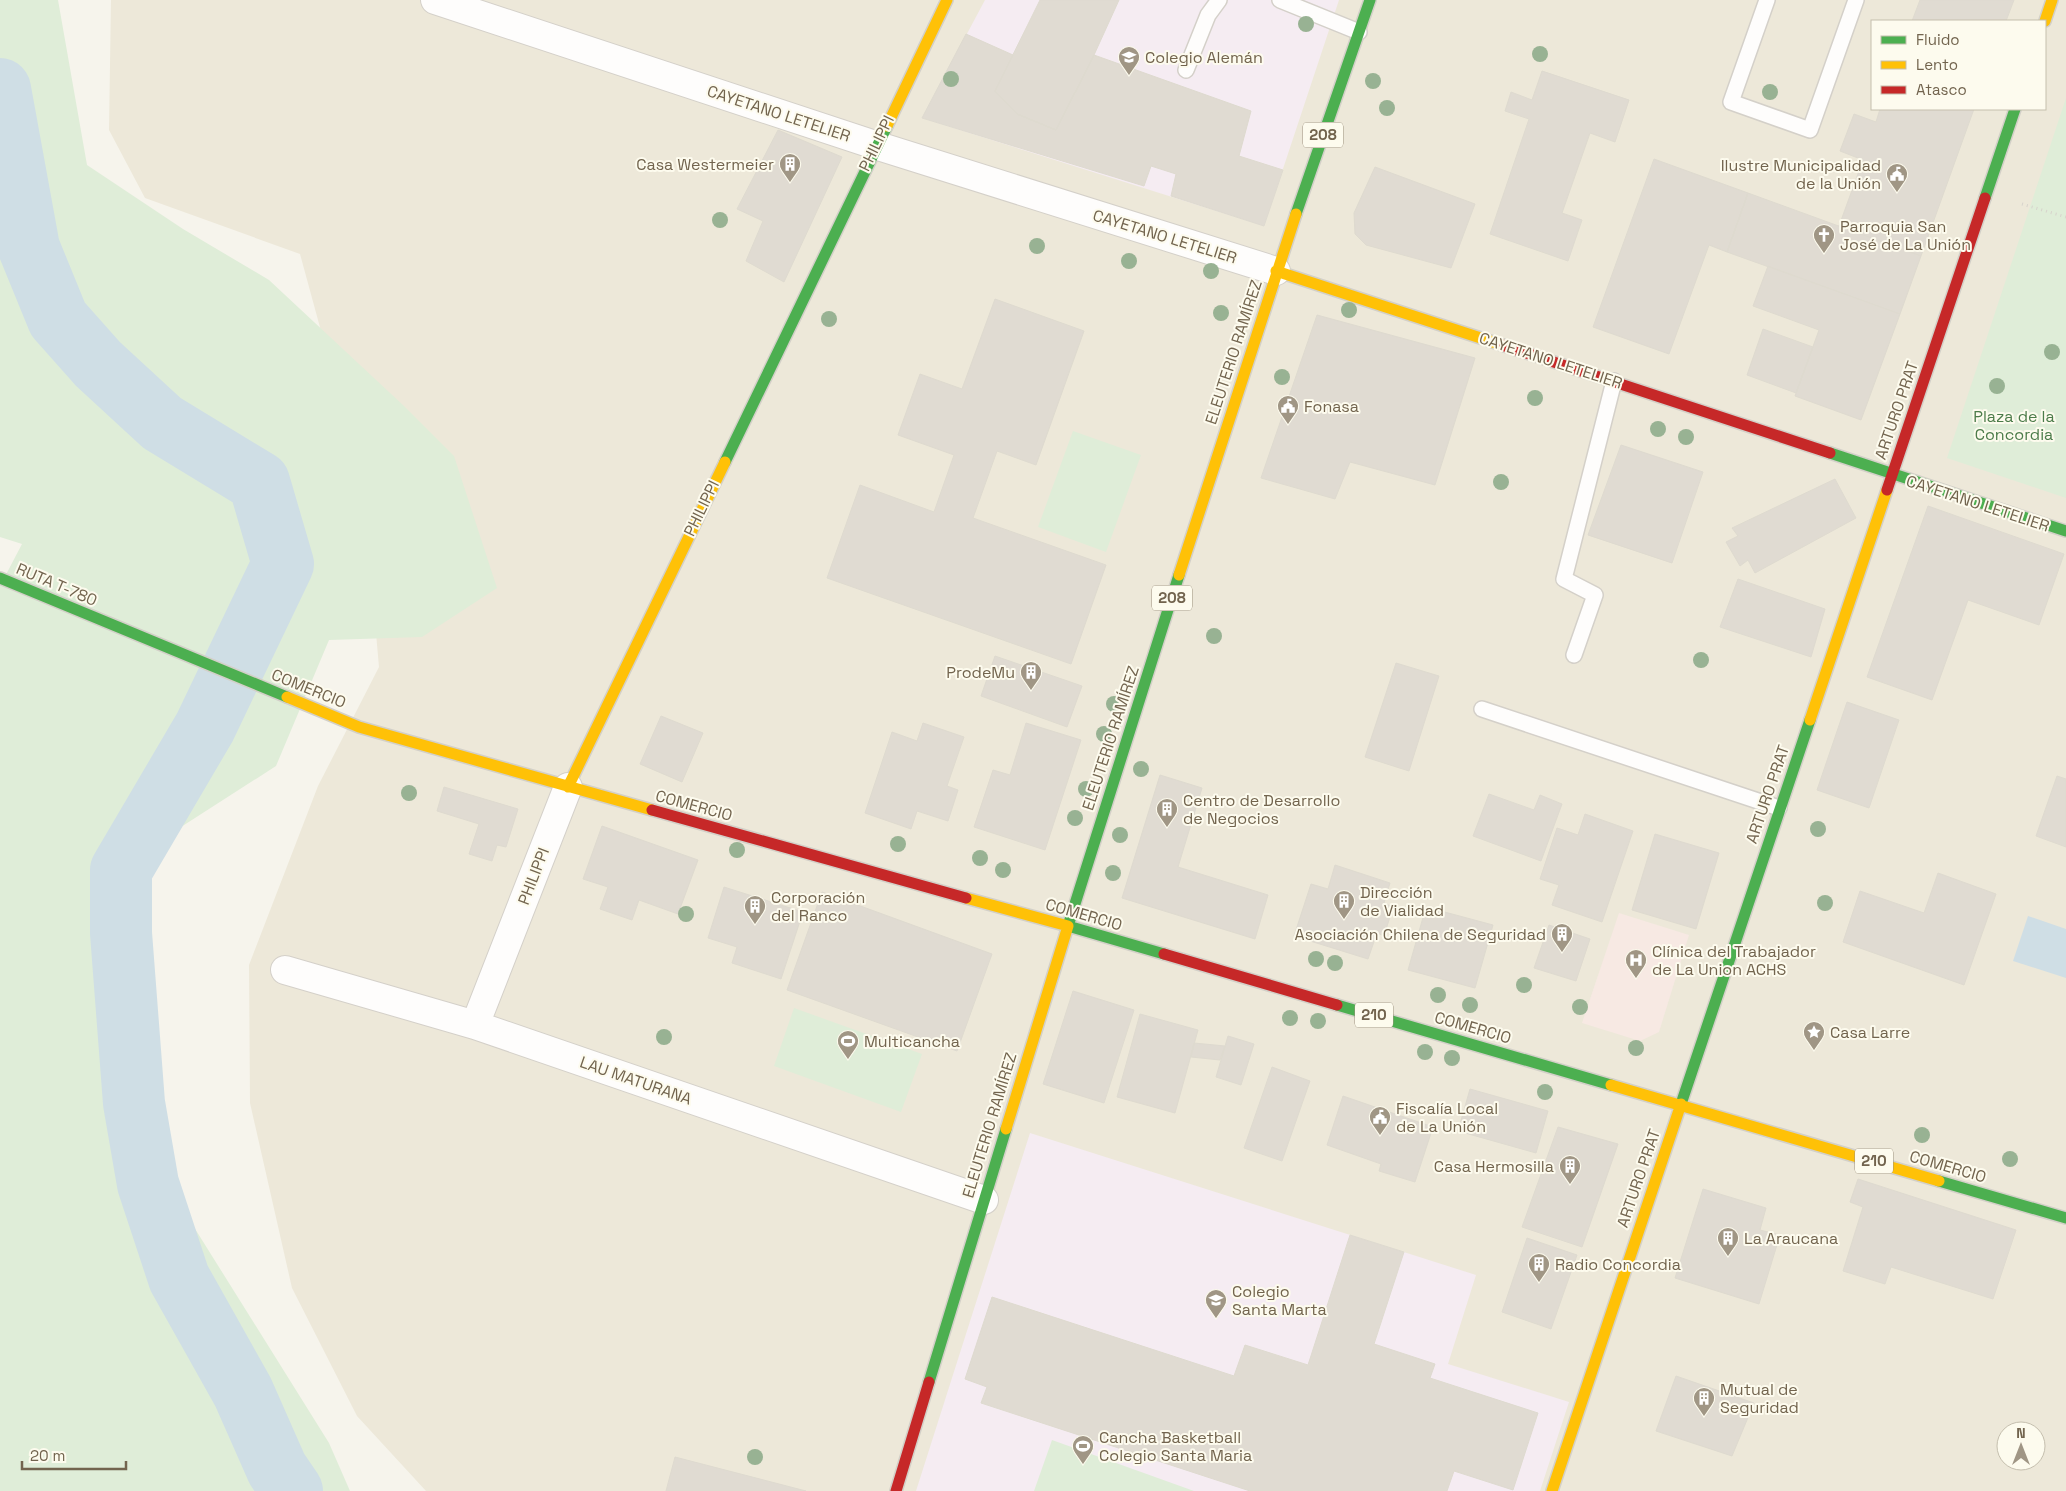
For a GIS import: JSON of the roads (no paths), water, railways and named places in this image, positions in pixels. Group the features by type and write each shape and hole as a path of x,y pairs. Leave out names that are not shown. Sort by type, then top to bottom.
{"main road":[{"name":"PHILIPPI","path":"568,787 875,145 947,0"},
{"name":"ELEUTERIO RAMÍREZ","path":"896,1491 1068,926 1276,271 1370,0"},
{"path":"2045,20 2052,0"},
{"name":"ARTURO PRAT","path":"1552,1491 1779,808 2015,110"},
{"name":"CAYETANO LETELIER","path":"1276,271 2066,531"},
{"name":"RUTA T-780","path":"0,578 101,620"},
{"name":"COMERCIO","path":"101,620 359,727 1068,926 2066,1218"}],"street":[{"name":"CAYETANO LETELIER","path":"435,0 875,145 1276,271"},
{"name":"PHILIPPI","path":"475,1025 568,787"},
{"name":"LAU MATURANA","path":"285,970 475,1025 984,1200"}],"lane":[{"path":"1186,70 1208,15 1219,0"},
{"path":"1280,0 1359,32"},
{"path":"1767,0 1731,102 1810,130 1856,0"},
{"path":"1574,654 1595,595 1564,580 1614,381"},
{"path":"1482,709 1779,808"}],"waterway":[{"path":"0,89 29,248 58,319 98,364 162,423 259,482 283,564 205,727 121,870 121,933 134,1103 148,1184 179,1278 243,1392 277,1469 292,1491"}],"place":[{"name":"Colegio Alemán","path":"1129,76"},
{"name":"Casa Westermeier","path":"790,183"},
{"name":"Ilustre Municipalidad de la Unión","path":"1897,193"},
{"name":"Parroquia San José de La Unión","path":"1824,254"},
{"name":"Fonasa","path":"1288,425"},
{"name":"ProdeMu","path":"1031,691"},
{"name":"Centro de Desarrollo de Negocios","path":"1167,828"},
{"name":"Dirección de Vialidad","path":"1344,920"},
{"name":"Corporación del Ranco","path":"755,925"},
{"name":"Asociación Chilena de Seguridad","path":"1562,953"},
{"name":"Clínica del Trabajador de La Union ACHS","path":"1636,979"},
{"name":"Casa Larre","path":"1814,1051"},
{"name":"Multicancha","path":"848,1060"},
{"name":"Fiscalía Local de La Unión","path":"1380,1136"},
{"name":"Casa Hermosilla","path":"1570,1185"},
{"name":"La Araucana","path":"1728,1257"},
{"name":"Radio Concordia","path":"1539,1283"},
{"name":"Colegio Santa Marta","path":"1216,1319"},
{"name":"Mutual de Seguridad","path":"1704,1417"},
{"name":"Cancha Basketball Colegio Santa Maria","path":"1083,1465"}],"park label":[{"name":"Plaza de la Concordia","path":"2014,425"}]}
